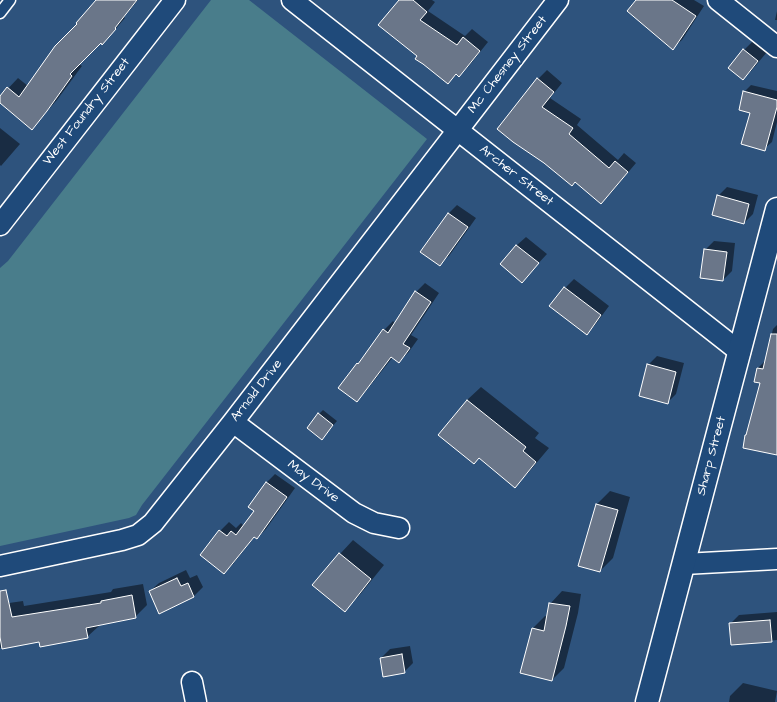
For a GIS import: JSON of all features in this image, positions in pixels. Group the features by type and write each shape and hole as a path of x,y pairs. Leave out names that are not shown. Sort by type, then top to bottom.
{"street":[{"name":"West Foundry Street","path":"0,225 175,0"},
{"name":"Archer Street","path":"292,0 740,352"},
{"name":"Mc Chesney Street","path":"458,130 558,0"},
{"path":"720,1 777,47"},
{"name":"Arnold Drive","path":"0,566 122,540 138,535 153,523 233,422 458,130"},
{"name":"Sharp Street","path":"647,702 777,209"},
{"name":"May Drive","path":"233,422 354,513 374,523 399,528"},
{"path":"684,564 777,559"},
{"path":"192,682 196,702"}],"lane":[{"path":"0,13 10,0"}],"green space":[{"path":"211,0 249,0 427,139 142,505 136,515 129,518 0,546 0,268 8,261"}],"building":[{"path":"96,0 137,0 115,28 116,29 102,45 101,43 70,74 72,76 32,130 0,103 0,96 7,87 19,97 55,46 77,24 76,23"},
{"path":"399,0 413,0 427,12 420,20 457,45 463,37 480,51 459,77 456,74 448,84 415,59 417,56 378,25"},
{"path":"636,0 672,0 696,16 673,50 627,11"},
{"path":"743,49 758,61 743,80 728,68"},
{"path":"537,78 554,92 542,107 573,128 569,134 609,168 615,161 628,172 601,204 575,182 572,186 544,163 497,129"},
{"path":"743,91 777,100 777,107 765,151 741,144 750,113 739,110"},
{"path":"717,195 749,204 744,224 712,215"},
{"path":"448,213 468,227 440,266 420,252"},
{"path":"516,245 539,263 522,283 500,264"},
{"path":"704,249 727,252 723,281 700,278"},
{"path":"564,287 601,315 587,335 549,306"},
{"path":"415,291 431,302 403,344 410,348 399,363 391,357 357,402 338,388 357,363 358,364 383,329 388,333"},
{"path":"771,334 777,334 777,455 743,448 745,435 760,383 754,382 757,368 763,369"},
{"path":"647,364 676,372 668,404 639,396"},
{"path":"467,400 526,447 523,451 536,462 515,488 479,458 474,464 438,435"},
{"path":"318,413 333,425 322,440 307,428"},
{"path":"266,482 287,497 257,539 254,537 224,574 200,555 219,530 227,536 231,531 236,535 254,511 248,507"},
{"path":"596,504 618,510 600,572 578,566"},
{"path":"339,553 371,579 345,612 312,585"},
{"path":"177,578 181,586 188,583 194,597 159,614 149,591"},
{"path":"6,590 12,617 101,603 101,601 132,595 136,618 86,628 88,638 40,647 39,642 2,649 0,637 0,591"},
{"path":"549,603 570,606 552,681 520,673 532,628 544,631"},
{"path":"770,620 772,642 731,645 729,623"},
{"path":"402,654 405,673 383,677 380,658"}]}
